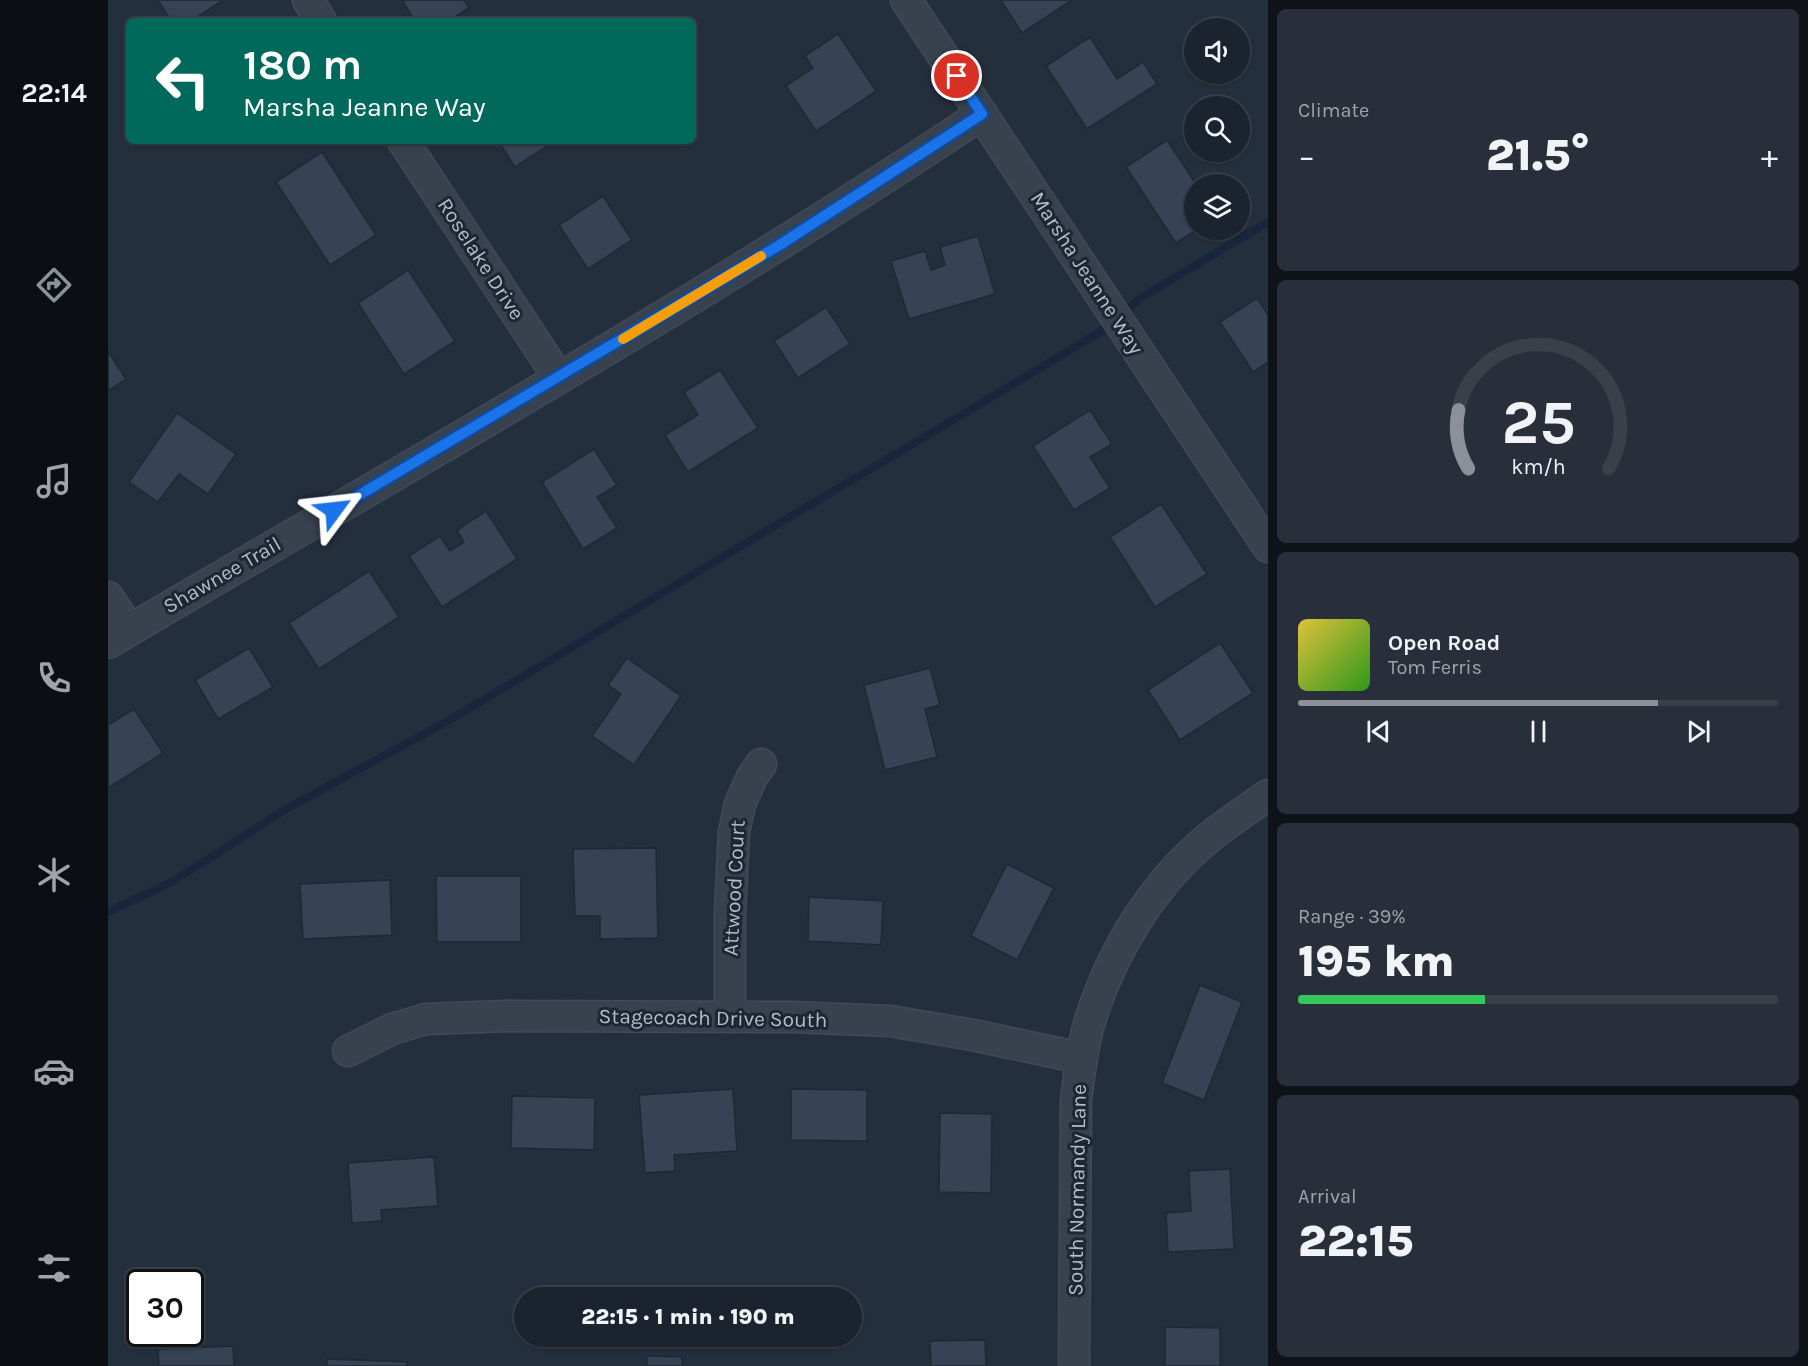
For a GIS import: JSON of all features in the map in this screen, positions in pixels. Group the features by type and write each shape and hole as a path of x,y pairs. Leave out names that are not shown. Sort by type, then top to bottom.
{"street":[{"path":"308,0 319,18"},
{"name":"Marsha Jeanne Way","path":"906,0 1268,547"},
{"name":"Shawnee Trail","path":"119,636 559,378 788,239 982,114"},
{"name":"Roselake Drive","path":"405,144 559,378"},
{"path":"108,597 119,636"},
{"name":"Attwood Court","path":"730,1017 730,911 734,832 740,804 752,777 761,764"},
{"name":"South Normandy Lane","path":"1074,1366 1076,1101 1081,1058 1089,1024 1104,981 1125,939 1151,900 1180,864 1215,833 1268,795"},
{"name":"Stagecoach Drive South","path":"348,1051 392,1029 426,1019 506,1016 730,1017 890,1021 973,1035 1081,1058"}],"building":[{"path":"158,0 222,1 196,18 169,18"},
{"path":"402,0 464,0 469,8 454,18 413,18"},
{"path":"1001,0 1072,0 1022,33"},
{"path":"838,34 876,91 816,131 786,86 813,68 805,56"},
{"path":"1090,37 1117,79 1143,62 1157,84 1087,129 1046,66"},
{"path":"1167,140 1189,174 1184,174 1184,238 1176,243 1126,167"},
{"path":"500,144 550,144 515,167"},
{"path":"322,152 376,235 330,265 276,182"},
{"path":"603,196 632,240 588,269 559,225"},
{"path":"978,236 995,294 909,319 891,261 925,251 931,270 945,265 940,247"},
{"path":"408,270 455,341 404,374 358,303"},
{"path":"1257,298 1268,315 1268,362 1253,372 1220,322"},
{"path":"826,307 850,344 798,378 774,341"},
{"path":"108,351 126,379 108,391"},
{"path":"720,370 758,428 688,472 665,435 698,415 684,392"},
{"path":"1090,410 1112,444 1090,457 1110,488 1074,510 1033,446"},
{"path":"177,413 236,454 208,494 179,474 158,502 129,482"},
{"path":"594,449 617,485 597,497 617,528 583,549 542,482"},
{"path":"1161,504 1207,574 1155,607 1110,537"},
{"path":"486,511 517,559 442,607 409,556 440,536 450,551 464,542 457,530"},
{"path":"369,571 399,617 319,669 289,623"},
{"path":"1220,643 1253,693 1180,740 1148,690"},
{"path":"249,648 273,687 218,719 195,680"},
{"path":"627,658 681,696 634,765 592,736 621,694 608,685"},
{"path":"930,668 940,705 925,709 937,757 885,770 864,685"},
{"path":"134,709 163,753 108,788 108,725"},
{"path":"656,848 658,938 600,939 600,916 575,916 573,849"},
{"path":"1007,864 1054,888 1017,960 971,936"},
{"path":"436,876 521,876 521,942 437,942"},
{"path":"390,880 392,935 303,939 300,884"},
{"path":"809,897 883,901 881,945 808,941"},
{"path":"1200,985 1242,1002 1204,1100 1162,1083"},
{"path":"733,1089 737,1151 674,1155 675,1171 645,1173 639,1095"},
{"path":"791,1089 867,1090 867,1141 791,1140"},
{"path":"512,1096 595,1098 594,1150 511,1148"},
{"path":"940,1113 992,1114 991,1193 939,1192"},
{"path":"434,1157 438,1206 381,1210 382,1221 352,1223 348,1163"},
{"path":"1230,1169 1234,1249 1168,1252 1166,1213 1191,1211 1189,1171"},
{"path":"1165,1327 1220,1328 1220,1366 1165,1366"},
{"path":"985,1340 986,1366 931,1366 930,1341"},
{"path":"233,1346 234,1366 159,1366 158,1349"},
{"path":"647,1356 682,1357 682,1366 647,1366"},
{"path":"327,1359 407,1362 407,1366 327,1366"}],"waterway":[{"path":"108,912 172,882 286,809 446,722 1097,334 1141,298 1268,222"}],"slow traffic":[{"path":"623,339 761,256"}],"route":[{"path":"334,510 778,246 982,114 957,76"}]}
